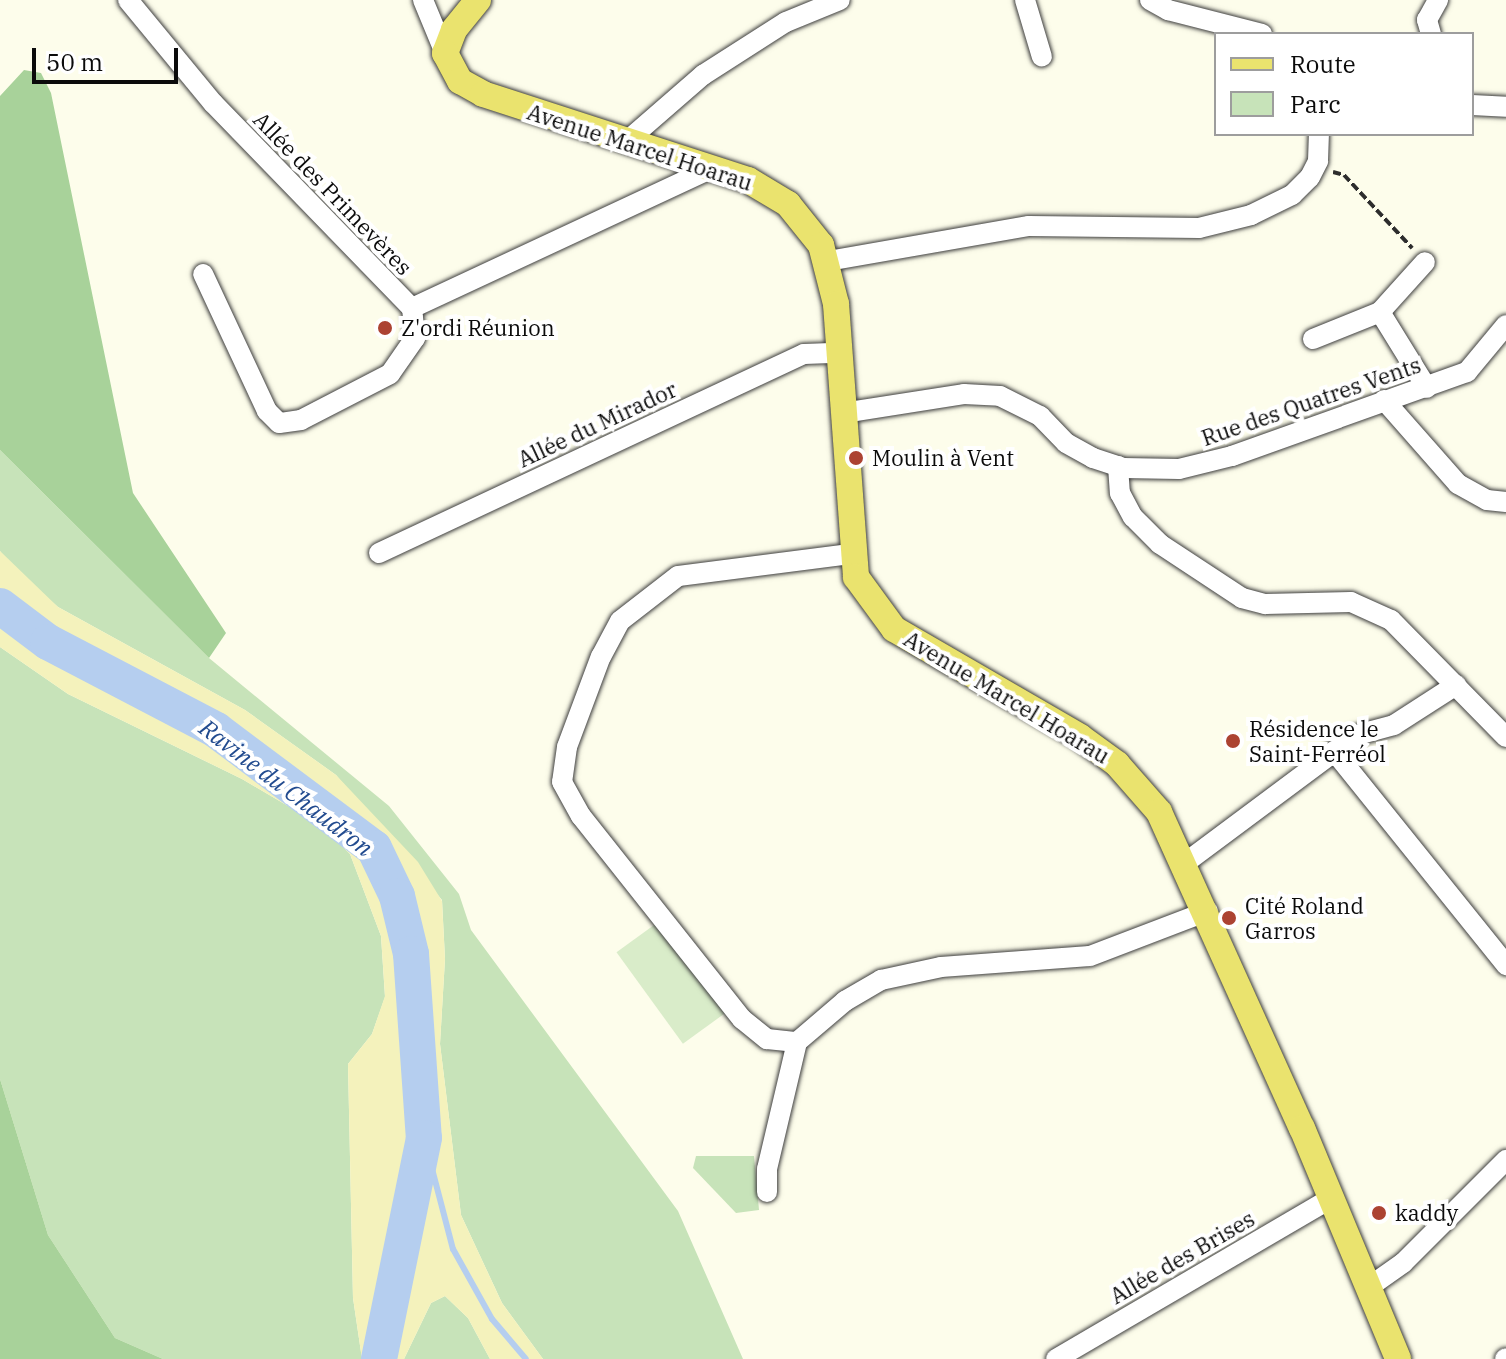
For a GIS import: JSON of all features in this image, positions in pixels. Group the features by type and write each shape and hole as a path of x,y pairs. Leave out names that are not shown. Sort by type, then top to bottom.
{"main road":[{"path":"445,53 454,30 478,0"},
{"name":"Avenue Marcel Hoarau","path":"445,53 460,81 483,94 748,180 788,204 828,261 843,413 850,554 868,599 894,629 1117,764 1159,812 1208,911 1332,1198 1396,1358"}],"street":[{"name":"Allée des Primevères","path":"128,0 213,103 412,308 415,338 390,374 301,420 279,423 267,411 203,274"},
{"path":"423,0 445,53"},
{"path":"627,141 703,75 786,22 840,0"},
{"path":"1025,0 1042,57"},
{"path":"1150,0 1255,32"},
{"path":"1430,32 1427,20 1438,0"},
{"path":"1474,105 1506,107"},
{"path":"828,261 1029,226 1199,228 1251,215 1292,195 1318,161 1319,136"},
{"name":"Allée des Primevères","path":"412,308 712,168"},
{"path":"1313,339 1380,312 1395,302 1425,262"},
{"path":"1380,312 1427,388"},
{"name":"Rue des Quatres Vents","path":"843,413 964,394 1000,396 1040,416 1066,443 1118,466 1179,469 1232,456 1467,372 1506,325"},
{"name":"Allée du Mirador","path":"379,553 804,354 838,353"},
{"path":"1384,400 1458,484 1487,500 1506,502"},
{"path":"1118,466 1120,493 1142,530 1221,585 1265,604 1330,600 1365,607 1405,631 1506,737"},
{"path":"797,1042 767,1039 742,1019 581,816 562,782 567,747 601,656 620,621 649,597 678,576 850,554"},
{"path":"1185,863 1357,735 1394,725 1456,685"},
{"path":"1334,751 1506,965"},
{"path":"767,1192 769,1156 797,1042 845,1001 881,980 941,967 1090,956 1208,911"},
{"path":"1369,1287 1403,1263 1506,1160"},
{"name":"Allée des Brises","path":"1056,1359 1332,1198"}],"path":[{"path":"1318,161 1344,175 1425,262"}],"green space":[{"path":"24,70 41,73 51,93 133,493 226,633 209,658 0,450 0,96"},
{"path":"0,450 209,658 389,806 459,894 471,930 678,1211 743,1359 543,1359 502,1303 461,1215 440,1044 445,959 442,900 336,775 245,710 58,607 7,562 0,551"},
{"path":"0,647 68,694 242,779 322,826 350,854 381,936 385,997 372,1034 348,1064 353,1298 362,1359 163,1359 115,1338 48,1235 0,1079"},
{"path":"661,920 727,1011 683,1044 617,952"},
{"path":"0,1079 48,1235 115,1338 163,1359 0,1359"},
{"path":"696,1156 754,1156 759,1210 736,1213 693,1168"},
{"path":"445,1296 468,1318 490,1359 404,1359 431,1303"}],"sand":[{"path":"0,551 58,607 245,710 336,775 418,862 442,901 445,959 440,1044 461,1215 502,1303 543,1359 490,1359 468,1318 445,1296 431,1303 404,1359 362,1359 353,1298 348,1064 372,1034 385,996 381,936 350,854 322,826 242,779 68,694 0,647"}],"waterway":[{"name":"Ravine du Chaudron","path":"0,606 48,642 216,730 374,848 397,896 411,954 424,1138 379,1359"},
{"path":"424,1138 453,1249 492,1319 526,1359"}],"place":[{"name":"Z'ordi Réunion","path":"385,328"},
{"name":"Moulin à Vent","path":"856,458"},
{"name":"Résidence le Saint-Ferréol","path":"1233,741"},
{"name":"Cité Roland Garros","path":"1229,918"},
{"name":"kaddy","path":"1379,1213"}]}
